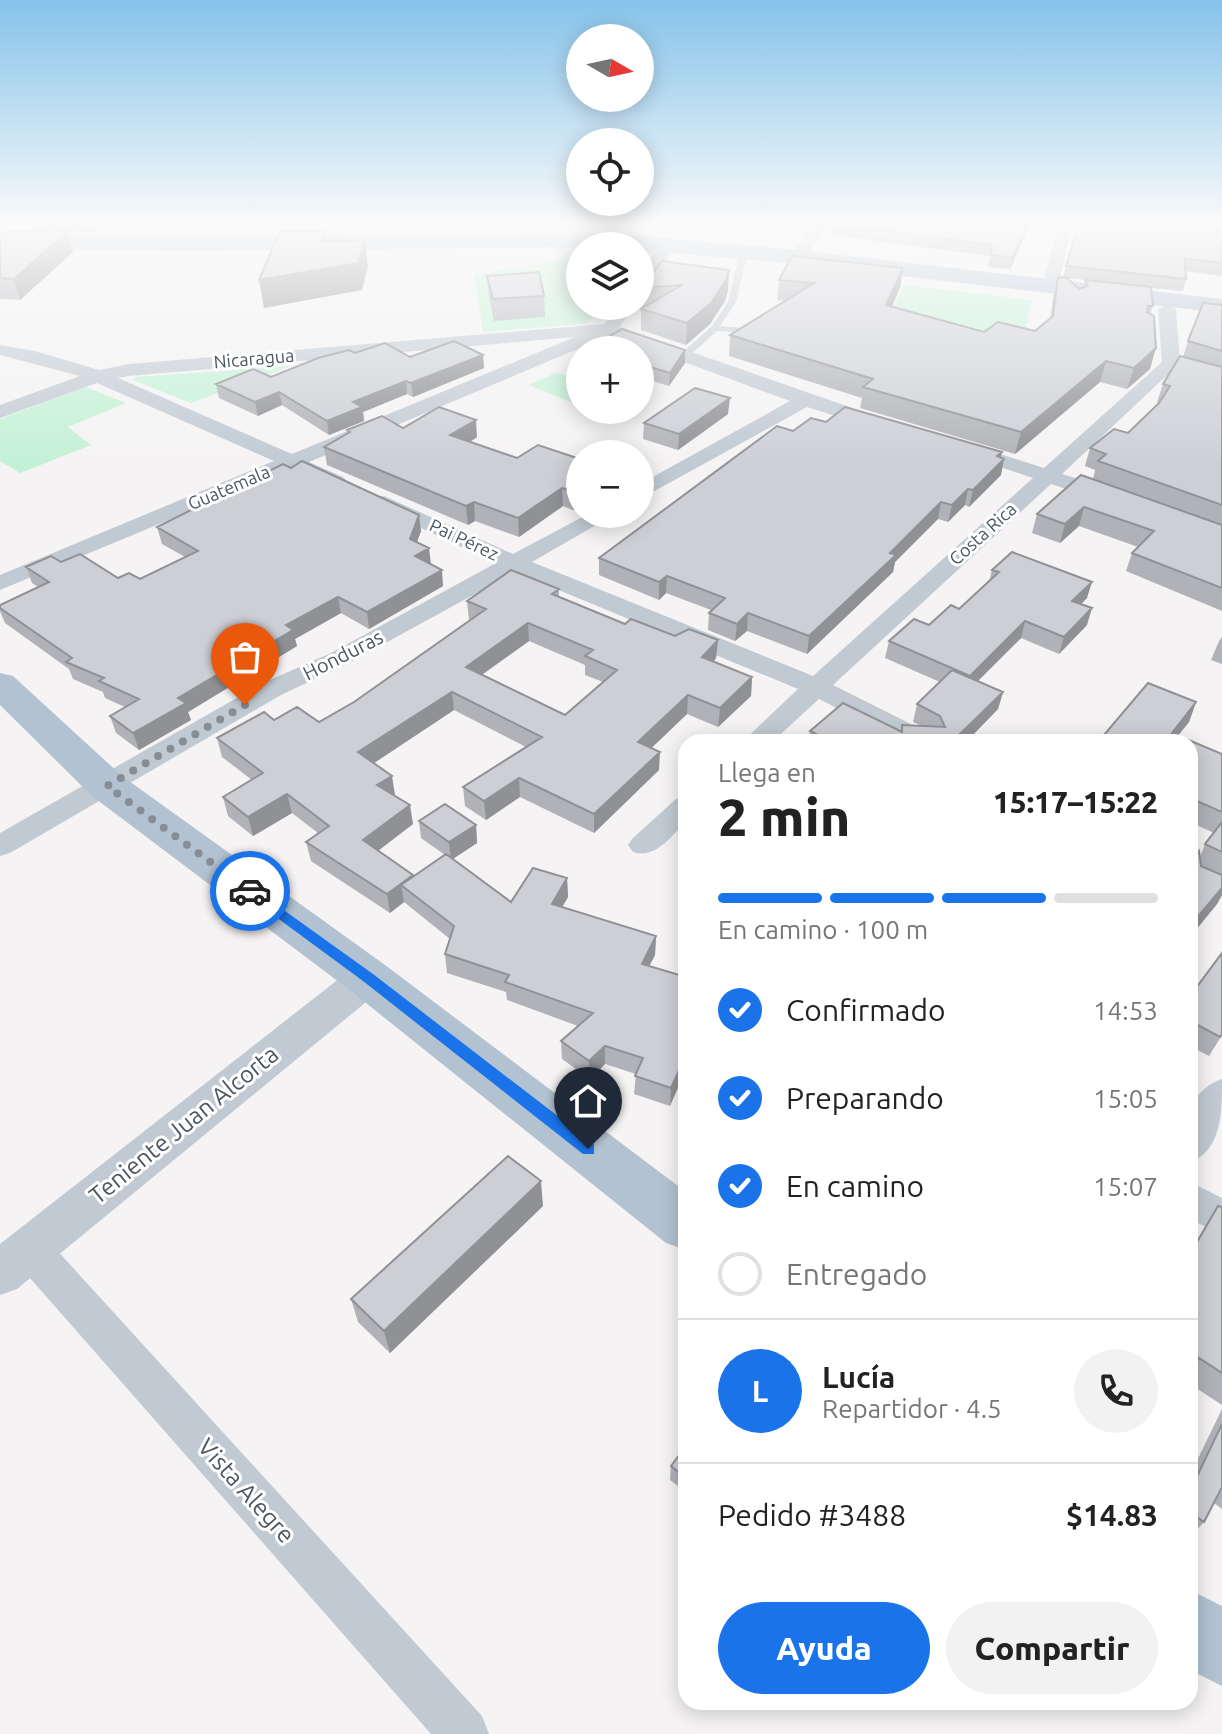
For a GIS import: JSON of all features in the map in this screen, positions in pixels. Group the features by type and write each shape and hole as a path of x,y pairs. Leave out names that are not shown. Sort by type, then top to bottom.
{"main road":[{"path":"1115,303 1222,316"},
{"path":"1194,303 1222,306"},
{"path":"0,684 107,786 368,978 678,1219"},
{"path":"1198,1632 1222,1651"}],"street":[{"name":"Costa Rica","path":"765,734 1049,474 1177,365 1162,334 1167,309"},
{"path":"616,320 610,329 686,354 803,401 890,427"},
{"name":"Nicaragua","path":"0,412 98,376 158,367 610,329"},
{"name":"Guatemala","path":"0,583 610,329"},
{"name":"Pai Pérez","path":"0,350 29,355 98,376 294,461 516,564 816,687 909,734"},
{"path":"654,485 803,401"},
{"path":"948,444 1049,474 1136,506"},
{"name":"Honduras","path":"0,846 272,689 340,658 579,528"},
{"path":"643,845 678,813"},
{"name":"Teniente Juan Alcorta","path":"15,1260 368,978"},
{"path":"1198,1132 1222,1097"},
{"path":"1198,1204 1222,1218"},
{"name":"Vista Alegre","path":"15,1260 464,1734"}],"lane":[{"path":"686,354 715,328 731,303"},
{"path":"715,328 756,331"}],"green space":[{"path":"478,303 566,303 566,320 591,320 584,324 483,332"},
{"path":"896,303 1031,303 1023,338 888,320"},
{"path":"291,366 191,403 133,380 136,377"},
{"path":"557,372 566,376 566,400 529,385"},
{"path":"86,387 126,403 68,427 91,445 20,473 0,461 0,419"}],"building":[{"path":"654,303 711,303 687,323 654,313"},
{"path":"782,303 887,303 984,332 998,322 1035,331 1053,316 1055,303 1153,303 1147,312 1154,316 1156,348 1134,368 1106,361 1021,432 863,387 873,379 730,335"},
{"path":"1203,303 1222,305 1222,351 1188,341"},
{"path":"622,329 643,336 610,336"},
{"path":"654,340 685,350 670,373 654,368"},
{"path":"454,341 483,355 353,402 362,407 327,421 279,392 255,402 216,384 253,369 271,377 318,358 349,350 355,353 385,343 410,357"},
{"path":"1180,356 1222,367 1222,505 1098,461 1106,454 1090,448 1114,429 1128,433 1159,403 1170,386 1163,384"},
{"path":"695,388 730,398 679,434 647,424 654,424 654,416"},
{"path":"439,407 476,420 450,435 517,458 538,445 566,454 566,489 562,488 518,518 474,502 466,506 324,447 350,432 347,430 382,416 403,428"},
{"path":"845,407 1002,452 997,456 1004,459 973,490 968,489 952,505 941,502 890,553 896,555 809,636 748,613 737,624 709,613 725,598 667,576 659,582 599,558 639,528 654,528 654,517 777,426 793,431 811,418 826,422"},
{"path":"302,461 419,515 410,539 429,548 415,556 442,570 367,612 338,597 286,625 293,630 178,698 186,703 133,733 110,716 139,699 99,681 104,678 66,662 72,658 0,608 0,605 49,582 26,567 51,556 61,562 80,554 118,578 129,573 140,579 198,551 157,527 283,464 291,468"},
{"path":"1081,475 1222,525 1222,588 1132,553 1154,531 1084,507 1065,524 1037,514"},
{"path":"1012,552 1092,582 1072,601 1092,608 1064,637 1025,621 970,676 889,641 914,619 929,625 951,605 959,609 999,572 992,570"},
{"path":"511,570 559,589 552,594 625,624 631,619 675,636 689,629 718,640 702,657 752,677 720,708 688,695 638,742 660,752 594,814 519,778 484,801 463,787 542,737 452,692 358,752 392,776 377,785 410,805 363,840 413,875 387,894 306,842 329,826 287,794 248,817 223,797 263,773 217,738 264,712 274,720 297,707 319,722 354,702 486,609 467,601","holes":["528,623 593,650 585,656 617,670 565,715 466,667"]},
{"path":"952,670 1003,692 960,734 816,734 810,731 843,703 902,732 902,725 945,727 940,716 917,704"},
{"path":"1148,683 1196,702 1172,733 1174,734 1105,734"},
{"path":"1198,744 1222,754 1222,812 1198,802"},
{"path":"445,804 476,825 449,842 419,821"},
{"path":"1222,822 1222,852 1205,844"},
{"path":"1198,852 1201,866 1222,875 1222,888 1198,917"},
{"path":"446,854 511,902 533,868 567,878 552,904 656,936 642,964 678,975 678,1073 671,1088 635,1076 643,1058 605,1046 589,1061 561,1041 593,1013 505,982 509,975 445,954 454,926 401,885"},
{"path":"1222,953 1220,1037 1198,1025 1198,985"},
{"path":"508,1156 541,1181 384,1331 351,1299"},
{"path":"1218,1206 1222,1207 1222,1373 1198,1360 1198,1240"},
{"path":"1222,1424 1222,1487 1204,1522 1198,1518 1198,1474"},
{"path":"678,1457 678,1472 671,1466"}],"way so far":[{"path":"245,705 107,786 250,891"}],"route":[{"path":"250,891 368,978 588,1149"}]}
